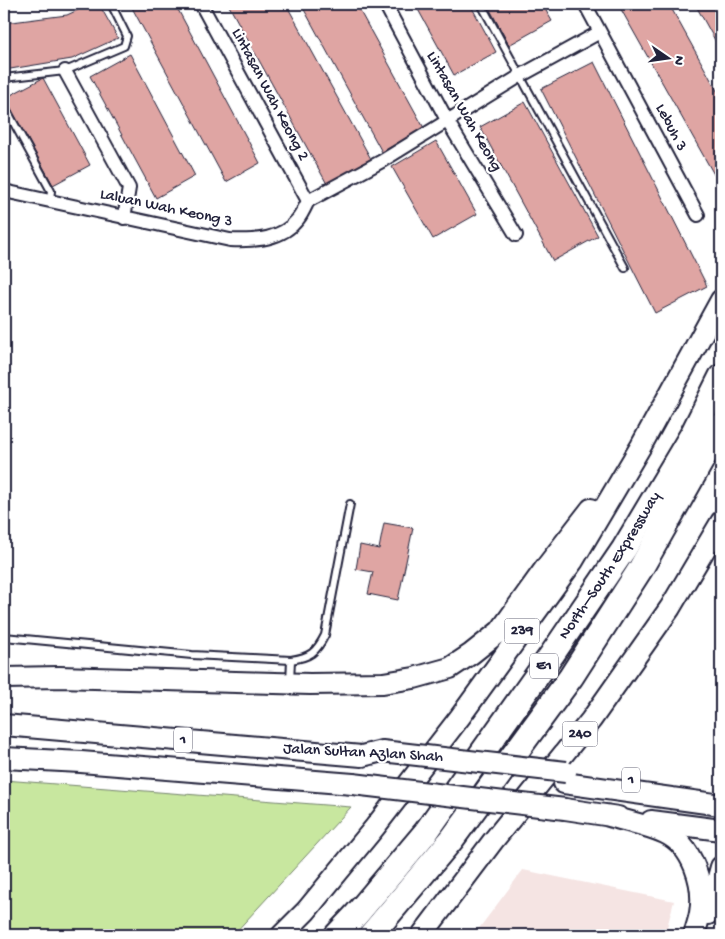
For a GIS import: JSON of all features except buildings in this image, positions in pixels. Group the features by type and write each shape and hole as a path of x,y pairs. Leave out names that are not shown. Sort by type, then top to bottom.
{"highway":[{"name":"North–South Expressway","path":"337,935 356,916 426,832 553,653 624,549 692,435 721,377"},
{"name":"North–South Expressway","path":"371,935 452,838 570,677 641,568 721,426"}],"main road":[{"name":"239","path":"282,935 306,911 375,827 460,716 573,561 642,446 721,300"},
{"path":"4,678 59,677 290,684 391,682 450,668 500,631 546,567 642,446"},
{"name":"240","path":"422,935 493,842 591,720 670,608 721,522"},
{"name":"Jalan Sultan Azlan Shah","path":"4,726 362,756 382,752 565,777 721,792"},
{"name":"Jalan Sultan Azlan Shah","path":"4,758 80,762 353,784 721,830"},
{"path":"565,777 721,805"},
{"path":"606,815 667,834 684,848 696,869 701,893 700,913 694,935"},
{"path":"702,935 721,867"}],"street":[{"name":"Lintasan Wah Keong 2","path":"201,4 308,201"},
{"name":"Lintasan Wah Keong","path":"385,4 448,122 516,235"},
{"name":"Lebuh 3","path":"585,4 698,215"},
{"path":"308,201 382,161 520,76 600,32"},
{"path":"65,71 129,188 124,218"},
{"name":"Laluan Wah Keong 3","path":"4,191 230,240 248,241 274,236 288,229 299,218 308,201"}],"lane":[{"path":"4,78 65,71 124,46 127,36 111,4"},
{"path":"481,4 625,268"},
{"path":"4,105 51,191 50,200"},
{"path":"4,638 192,655 291,660 302,658 312,654 319,647 325,635 350,504"},
{"path":"290,684 291,660"}],"shaded area":[{"path":"523,870 674,901 665,935 474,935"}],"green space":[{"path":"4,780 351,807 233,935 4,935"}]}
